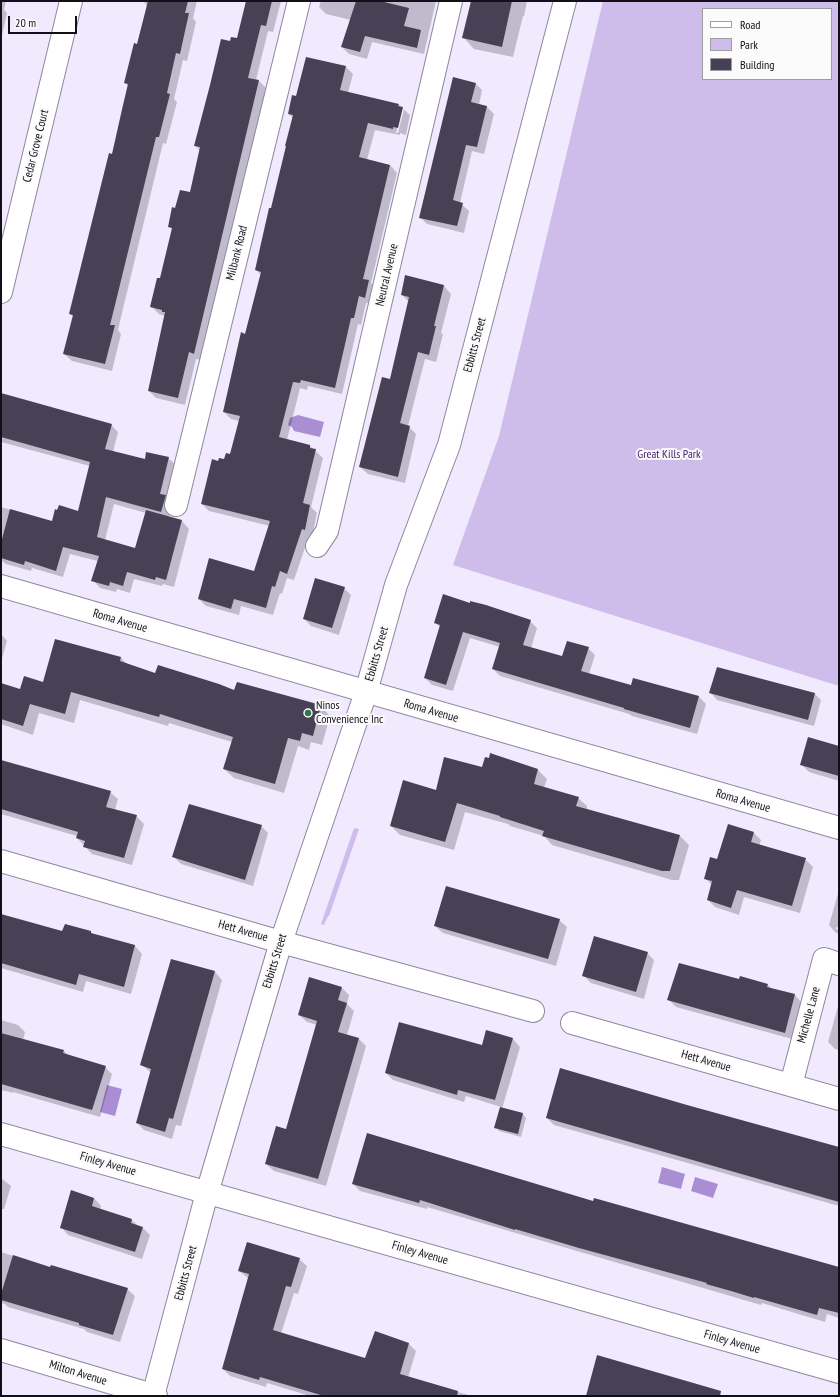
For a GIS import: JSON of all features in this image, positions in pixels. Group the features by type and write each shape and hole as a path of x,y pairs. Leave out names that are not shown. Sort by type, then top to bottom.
{"street":[{"name":"Cedar Grove Court","path":"1,292 72,1"},
{"name":"Milbank Road","path":"176,506 299,1"},
{"name":"Neutral Avenue","path":"317,546 327,531 451,1"},
{"name":"Ebbitts Street","path":"154,1396 207,1193 281,942 366,692 396,585 449,445 564,1"},
{"name":"Roma Avenue","path":"1,586 839,828"},
{"name":"Hett Avenue","path":"1,861 281,942 532,1011"},
{"name":"Michelle Lane","path":"791,1085 824,959 839,964"},
{"name":"Hett Avenue","path":"572,1023 839,1099"},
{"name":"Finley Avenue","path":"1,1134 839,1372"},
{"name":"Milton Avenue","path":"1,1350 154,1396"}],"green space":[{"name":"Great Kills Park","path":"603,1 839,1 839,686 453,565 499,436"},
{"path":"354,828 359,829 329,916 324,925 321,924"}],"shaded area":[{"path":"298,415 324,422 320,437 294,431 292,427 288,425 290,418"},
{"path":"107,1085 122,1089 115,1116 100,1112"},
{"path":"662,1167 685,1174 681,1189 658,1183"},
{"path":"695,1177 718,1184 713,1198 691,1191"}],"building":[{"path":"148,1 188,1 185,13 189,13 180,54 176,53 167,93 170,94 159,137 156,137 110,325 115,325 105,364 63,354 73,315 69,314 109,153 112,154 128,84 124,83 134,43 137,44"},
{"path":"246,1 272,1 266,26 261,25 248,78 259,80 194,354 189,352 178,398 148,391 165,312 150,307 157,278 160,278 172,228 168,227 172,207 175,208 180,190 190,192 200,147 194,146 221,39 230,41 231,37 237,38"},
{"path":"356,1 380,1 409,8 404,26 421,30 417,48 365,36 360,52 341,47"},
{"path":"471,1 512,1 502,47 462,38"},
{"path":"306,57 346,66 340,90 399,104 398,106 403,107 398,128 393,127 393,129 368,123 359,157 390,165 363,279 369,280 365,298 359,296 354,318 351,318 335,388 301,380 300,383 293,382 279,437 310,445 310,448 316,449 303,503 310,505 305,530 302,529 287,574 280,571 275,587 272,586 266,608 234,599 231,609 198,599 209,558 254,571 270,521 201,504 212,459 218,461 219,458 224,459 226,453 230,454 240,416 223,412 241,332 245,334 261,272 255,270 293,115 288,114 292,95 296,96"},
{"path":"453,77 476,83 471,102 487,106 477,147 466,145 453,200 463,203 457,226 419,218"},
{"path":"405,275 444,285 429,355 418,352 400,423 410,426 398,477 359,467 382,377 390,379 409,297 401,295"},
{"path":"1,393 112,424 105,449 145,459 146,452 169,457 160,494 166,495 161,512 106,497 97,537 135,548 146,510 182,520 166,580 156,577 155,580 127,572 123,586 110,582 109,586 91,581 99,556 63,547 56,571 25,561 24,565 1,558 1,543 10,509 52,521 55,509 57,510 59,505 78,511 90,462 1,437"},
{"path":"315,578 345,587 332,628 303,619"},
{"path":"443,594 470,603 470,601 486,605 531,620 523,645 562,656 567,641 589,647 581,671 631,685 633,678 699,696 690,728 492,669 500,643 463,632 446,685 424,678 440,625 434,623"},
{"path":"55,639 121,657 120,661 155,673 158,665 234,690 237,682 321,705 313,736 302,733 300,741 288,738 275,784 223,769 233,737 160,714 159,717 71,692 65,714 30,704 23,726 1,719 1,683 20,689 24,676 43,682"},
{"path":"717,667 815,693 808,720 709,693"},
{"path":"808,737 839,746 839,776 800,765"},
{"path":"490,753 538,769 534,784 579,797 576,806 680,835 670,871 662,871 542,836 544,831 457,803 445,842 390,826 403,780 436,790 444,757 482,767 485,757 489,758"},
{"path":"1,760 111,791 106,807 137,815 124,858 83,847 85,841 76,838 78,832 1,809"},
{"path":"189,804 262,825 245,880 172,857"},
{"path":"728,824 754,832 751,842 806,858 792,906 737,890 731,908 707,900 712,881 704,879 710,857 717,859"},
{"path":"446,886 560,919 548,959 434,926"},
{"path":"1,914 62,931 65,924 135,945 124,987 79,974 76,985 1,963"},
{"path":"594,936 648,952 636,992 582,976"},
{"path":"171,959 215,971 173,1119 169,1118 165,1132 136,1123 151,1069 140,1065"},
{"path":"679,963 739,979 740,976 768,984 767,987 795,994 785,1033 667,1000"},
{"path":"309,977 342,987 338,1000 347,1003 338,1032 359,1038 318,1179 265,1164 276,1126 286,1129 317,1021 298,1015"},
{"path":"399,1022 482,1045 486,1030 513,1038 495,1100 458,1090 457,1095 385,1073"},
{"path":"1,1033 64,1050 63,1053 106,1066 92,1110 1,1084"},
{"path":"560,1068 839,1147 839,1202 546,1118"},
{"path":"500,1107 523,1113 518,1134 494,1128"},
{"path":"367,1133 593,1201 594,1198 839,1267 839,1313 819,1308 817,1315 515,1230 420,1200 419,1203 352,1184"},
{"path":"71,1190 94,1198 92,1206 132,1219 131,1223 143,1227 135,1252 60,1228"},
{"path":"247,1242 300,1258 291,1287 286,1286 273,1330 365,1358 375,1331 409,1343 400,1374 458,1391 457,1396 324,1396 260,1377 259,1380 222,1369 249,1274 238,1271"},
{"path":"13,1255 50,1267 51,1265 128,1288 113,1335 79,1325 79,1323 1,1300 1,1294"},
{"path":"597,1355 721,1391 720,1396 586,1396"}],"place":[{"name":"Ninos Convenience Inc","path":"308,713"}]}
